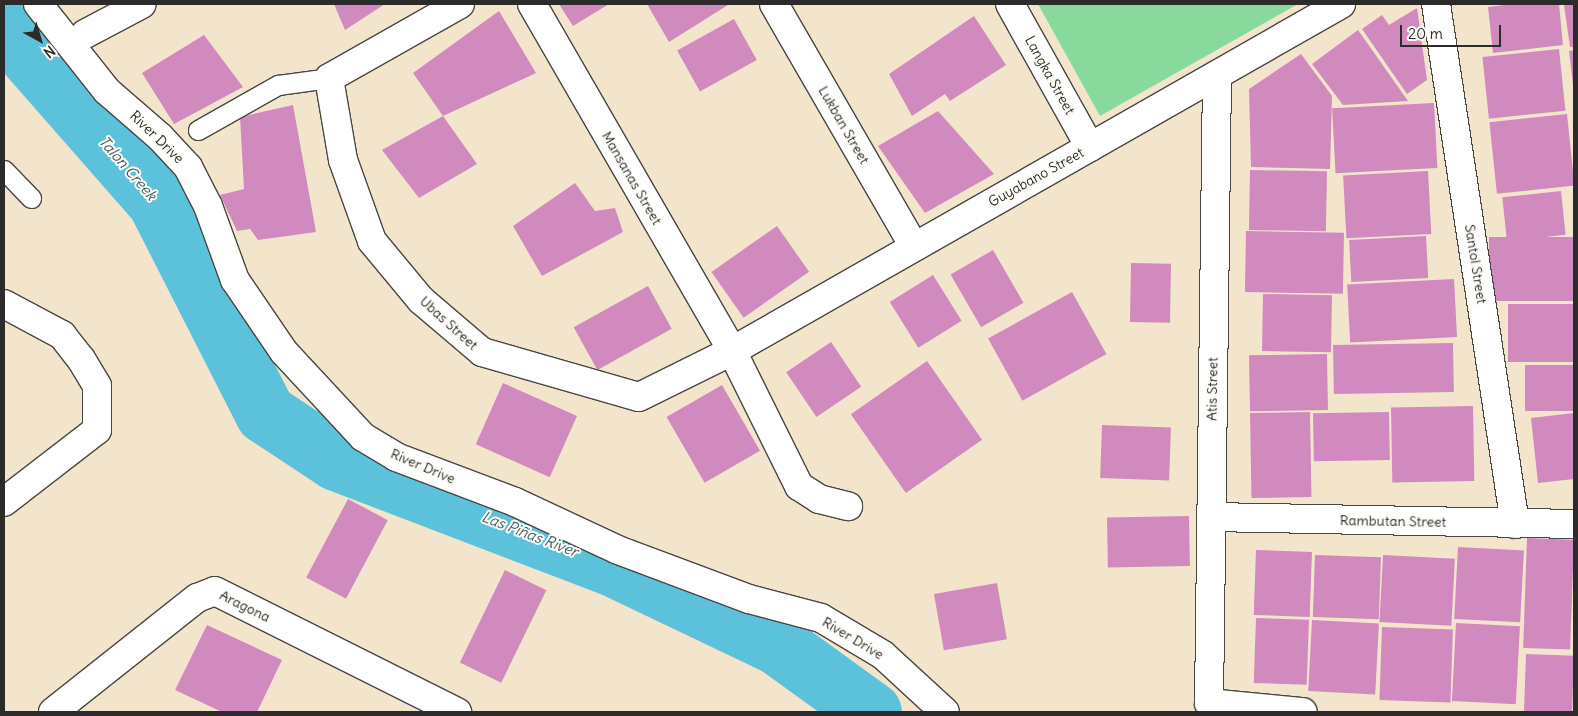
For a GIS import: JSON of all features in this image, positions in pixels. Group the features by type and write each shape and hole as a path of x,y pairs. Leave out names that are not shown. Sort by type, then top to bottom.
{"street":[{"name":"River Drive","path":"38,4 107,91 160,137 188,168 208,206 235,280 284,352 364,437 396,457 515,502 618,550 749,599 821,618 883,655 945,712"},
{"path":"85,34 142,4"},
{"path":"329,78 460,4"},
{"name":"Mansanas Street","path":"532,4 732,351 798,486 819,499 848,506"},
{"name":"Lukban Street","path":"774,4 914,246"},
{"name":"Langka Street","path":"1010,4 1090,147"},
{"name":"Guyabano Street","path":"732,351 1341,4"},
{"name":"Santol Street","path":"1436,4 1515,524"},
{"name":"Atis Street","path":"1217,75 1209,703 1303,712"},
{"name":"Ubas Street","path":"329,78 343,160 372,242 422,300 482,352 639,397 732,351"},
{"path":"4,304 62,335 82,359 97,386 97,430 4,502"},
{"name":"Rambutan Street","path":"1211,517 1574,524"},
{"name":"Aragona","path":"56,711 197,598 215,591 456,712"}],"lane":[{"path":"198,130 278,85 329,78"},
{"path":"4,170 32,198"}],"green space":[{"path":"1038,4 1298,4 1100,116"}],"building":[{"path":"334,4 385,4 345,30"},
{"path":"559,4 609,4 573,26"},
{"path":"647,4 728,4 728,5 669,42"},
{"path":"1513,4 1559,4 1563,45 1493,53 1488,7"},
{"path":"1574,4 1574,47 1570,47 1564,5"},
{"path":"1417,8 1427,80 1407,94 1362,29 1382,15 1389,25"},
{"path":"499,11 536,73 443,116 413,73"},
{"path":"974,16 1006,65 950,101 945,94 912,116 889,74"},
{"path":"734,19 757,60 700,92 677,51"},
{"path":"1358,30 1408,101 1343,105 1312,64"},
{"path":"204,35 243,87 174,124 142,73"},
{"path":"1559,49 1565,111 1489,119 1482,57"},
{"path":"1574,50 1574,85 1573,85 1569,51"},
{"path":"1301,54 1332,96 1330,169 1251,167 1249,89"},
{"path":"1434,103 1437,168 1336,173 1332,108"},
{"path":"293,105 316,232 258,240 250,229 237,231 220,195 244,189 240,117"},
{"path":"938,111 994,174 925,213 878,146"},
{"path":"1567,114 1574,186 1497,194 1489,122"},
{"path":"443,116 477,164 419,198 382,150"},
{"path":"1250,170 1327,171 1326,231 1249,230"},
{"path":"1428,171 1431,234 1346,238 1343,175"},
{"path":"575,183 595,211 615,208 623,232 542,276 513,226"},
{"path":"1561,191 1566,235 1507,241 1502,197"},
{"path":"777,226 809,272 744,318 711,272"},
{"path":"1246,231 1344,233 1343,294 1245,292"},
{"path":"1426,236 1428,278 1351,282 1349,240"},
{"path":"1489,237 1574,237 1574,301 1489,301"},
{"path":"993,250 1024,303 981,327 951,274"},
{"path":"1131,263 1171,264 1170,323 1130,322"},
{"path":"933,275 962,321 918,348 890,302"},
{"path":"1454,279 1457,337 1350,343 1347,285"},
{"path":"648,286 672,329 597,370 574,327"},
{"path":"1072,292 1106,354 1022,401 988,339"},
{"path":"1263,294 1332,295 1331,352 1262,351"},
{"path":"1508,304 1574,304 1574,362 1508,362"},
{"path":"831,342 861,387 816,417 786,372"},
{"path":"1453,343 1454,392 1334,394 1333,345"},
{"path":"1327,354 1328,410 1250,411 1249,355"},
{"path":"927,361 982,440 906,493 851,414"},
{"path":"1525,365 1574,365 1574,411 1525,411"},
{"path":"503,383 577,416 550,477 476,444"},
{"path":"722,385 760,451 705,483 667,417"},
{"path":"1473,406 1474,481 1392,482 1391,407"},
{"path":"1310,412 1311,497 1251,498 1250,413"},
{"path":"1389,412 1390,460 1314,461 1313,413"},
{"path":"1574,413 1574,479 1538,483 1531,418"},
{"path":"1102,425 1171,427 1169,480 1100,478"},
{"path":"348,499 388,520 346,599 306,578"},
{"path":"1189,516 1190,566 1108,567 1107,517"},
{"path":"1527,538 1574,540 1570,650 1523,648"},
{"path":"1458,547 1524,550 1520,622 1454,619"},
{"path":"1256,550 1312,552 1310,617 1254,615"},
{"path":"1315,555 1381,557 1379,619 1313,617"},
{"path":"1383,555 1455,559 1451,626 1379,622"},
{"path":"505,570 546,590 501,683 460,663"},
{"path":"997,583 1007,639 944,650 934,594"},
{"path":"1256,618 1309,620 1307,685 1254,683"},
{"path":"1312,620 1379,624 1375,694 1308,691"},
{"path":"1456,623 1520,626 1516,704 1452,701"},
{"path":"207,625 282,660 257,712 222,712 175,690"},
{"path":"1382,627 1453,629 1450,702 1379,700"},
{"path":"1526,654 1574,656 1572,712 1524,712"}],"waterway":[{"name":"Las Piñas River","path":"4,27 157,201 265,413 336,460 609,564 777,644 871,712"}],"water label":[{"name":"Talon Creek","path":"128,168"}]}
